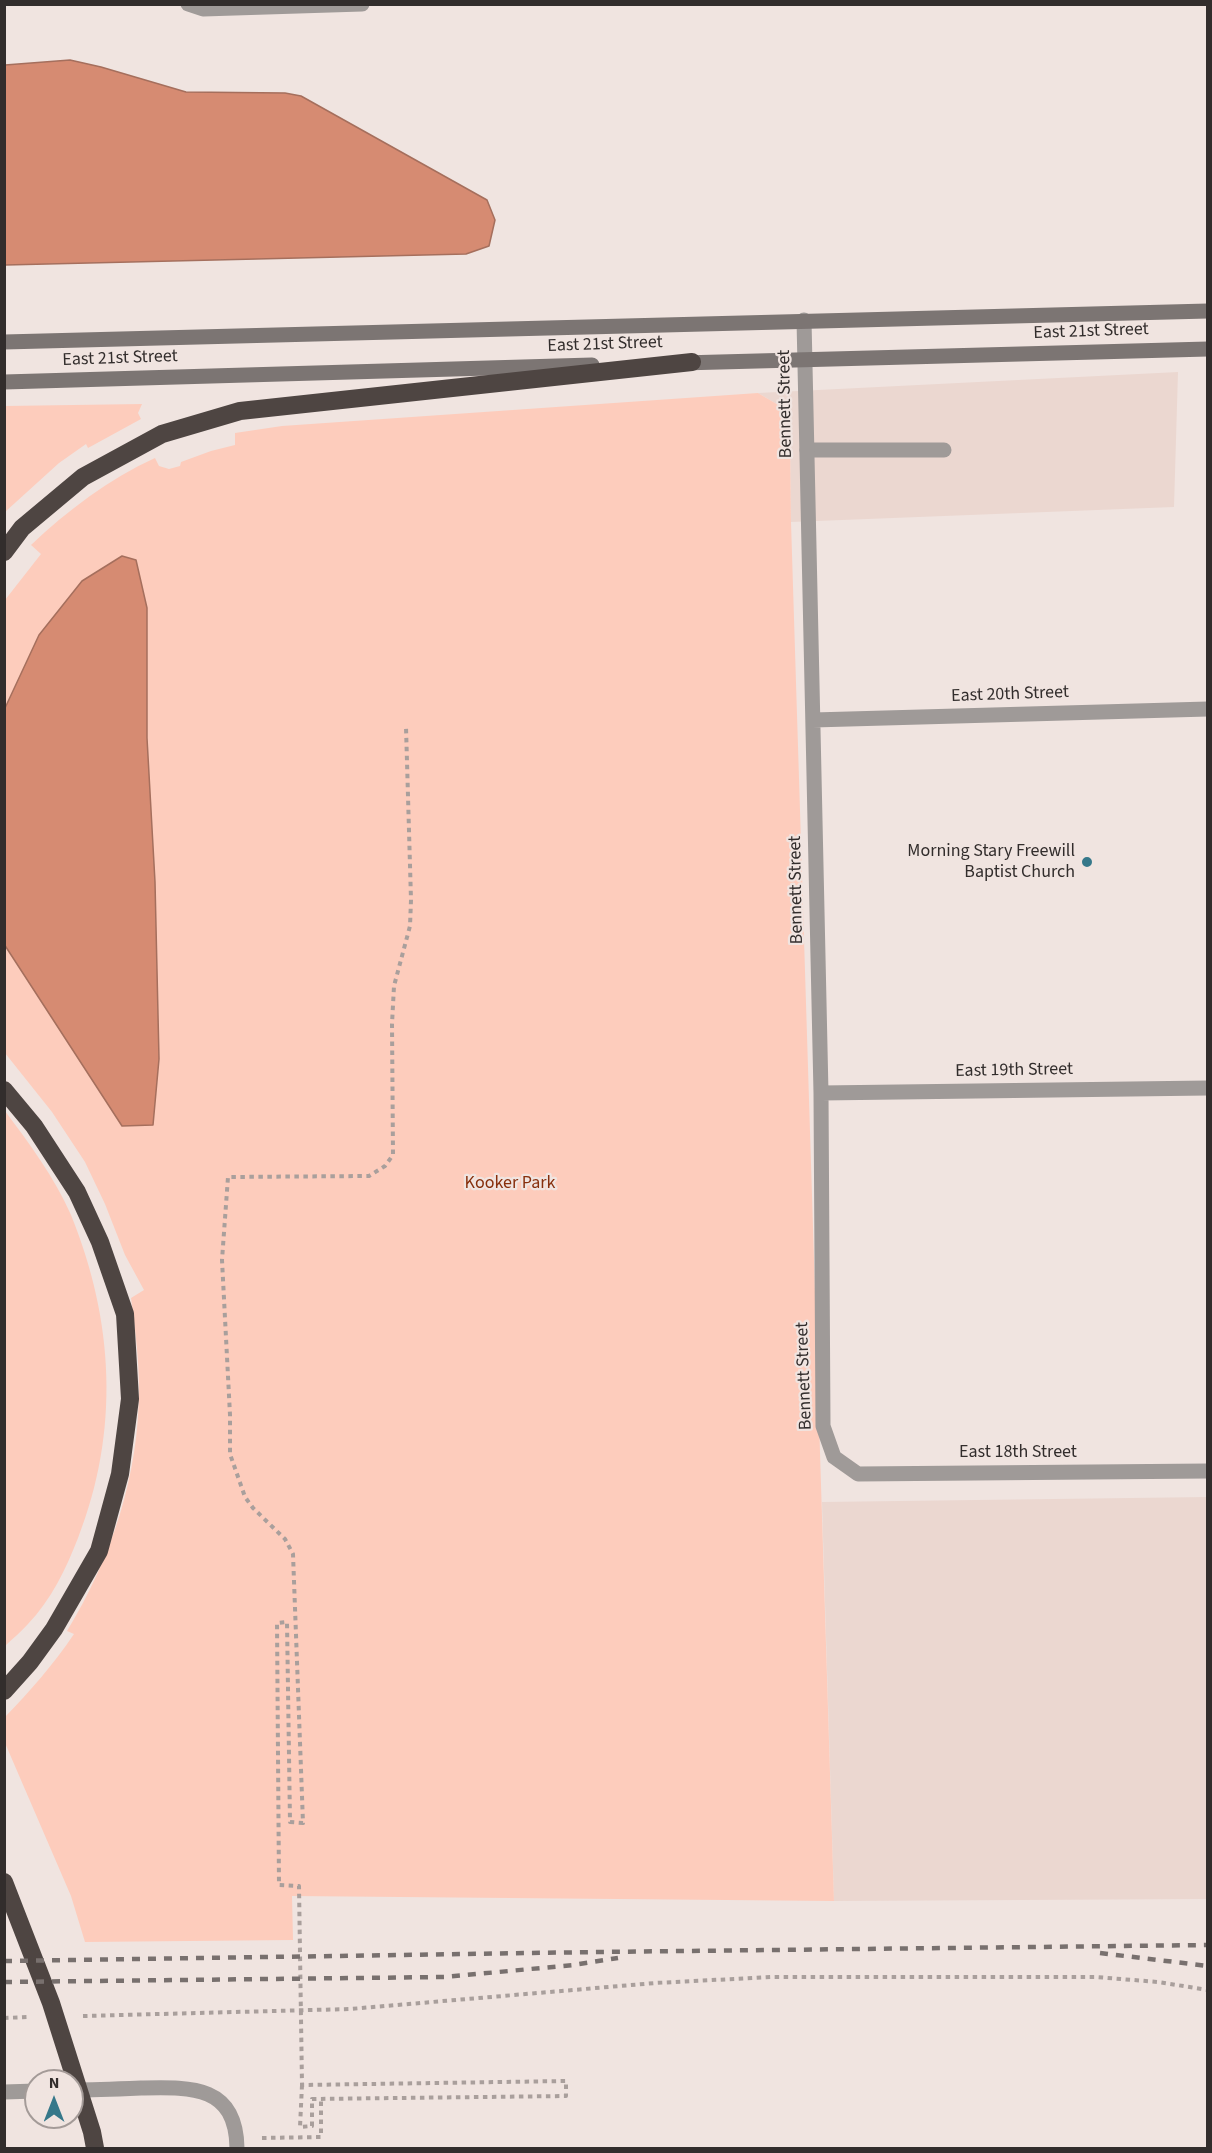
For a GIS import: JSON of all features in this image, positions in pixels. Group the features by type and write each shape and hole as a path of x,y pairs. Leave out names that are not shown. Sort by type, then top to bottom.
{"highway":[{"path":"4,552 22,528 83,477 162,434 240,411 692,362"},
{"path":"4,1090 34,1126 77,1192 100,1242 125,1314 130,1399 120,1474 99,1551 54,1629 30,1662 4,1691"},
{"path":"4,1882 51,2004 94,2140"}],"main road":[{"name":"East 21st Street","path":"4,342 1208,311"},
{"name":"East 21st Street","path":"4,382 1208,348"}],"street":[{"path":"188,4 203,9 362,4"},
{"name":"Bennett Street","path":"804,320 821,1094 823,1426 834,1457"},
{"path":"807,450 944,450"},
{"name":"East 20th Street","path":"813,720 1208,709"},
{"name":"East 19th Street","path":"821,1094 1208,1088"},
{"name":"East 18th Street","path":"834,1457 858,1474 1208,1471"},
{"path":"84,2090 180,2087 208,2093 223,2104 233,2118 237,2148"},
{"path":"4,2092 24,2091"}],"path":[{"path":"302,2085 566,2081 566,2096 312,2098 312,2126 300,2127 302,2085 299,1886 279,1885 277,1623 287,1622 290,1822 303,1823 292,1554 285,1539 245,1497 230,1454 222,1260 228,1177 369,1176 385,1166 393,1155 394,986 410,926 411,900 406,727"},
{"path":"72,2016 350,2009 655,1983 772,1977 1096,1977 1158,1982 1208,1990"},
{"path":"4,2018 38,2017"},
{"path":"262,2138 321,2137 321,2098"}],"shaded area":[{"path":"70,60 186,92 285,93 301,96 487,200 495,220 489,246 466,254 5,265 5,65"},
{"path":"1178,372 1174,507 791,522 790,432 780,406 758,393"},
{"path":"122,556 136,560 147,608 147,738 155,882 159,1059 153,1125 122,1126 4,944 5,708 39,635 82,581"},
{"path":"1207,1497 1207,1899 834,1901 822,1502"}],"green space":[{"name":"Kooker Park","path":"758,393 780,406 790,432 834,1901 292,1896 293,1940 85,1942 71,1896 5,1743 5,1717 41,1677 74,1634 67,1631 110,1545 128,1484 138,1420 138,1366 131,1298 144,1290 125,1255 85,1162 52,1112 5,1053 4,944 159,1059 155,882 147,738 147,608 39,635 5,708 5,600 41,554 31,545 90,496 155,458 159,466 169,469 211,451 235,445 235,433 282,426"},
{"path":"142,404 138,413 141,419 88,448 86,444 59,463 5,512 5,406"},
{"path":"5,1111 32,1148 65,1201 85,1255 96,1295 103,1336 106,1417 101,1457 92,1498 63,1573 44,1605 5,1646"}],"railway":[{"path":"4,1961 1208,1945"},
{"path":"1100,1953 1208,1966"},
{"path":"4,1982 445,1977 573,1965 618,1958"}],"place":[{"name":"Morning Stary Freewill Baptist Church","path":"1087,862"}]}
